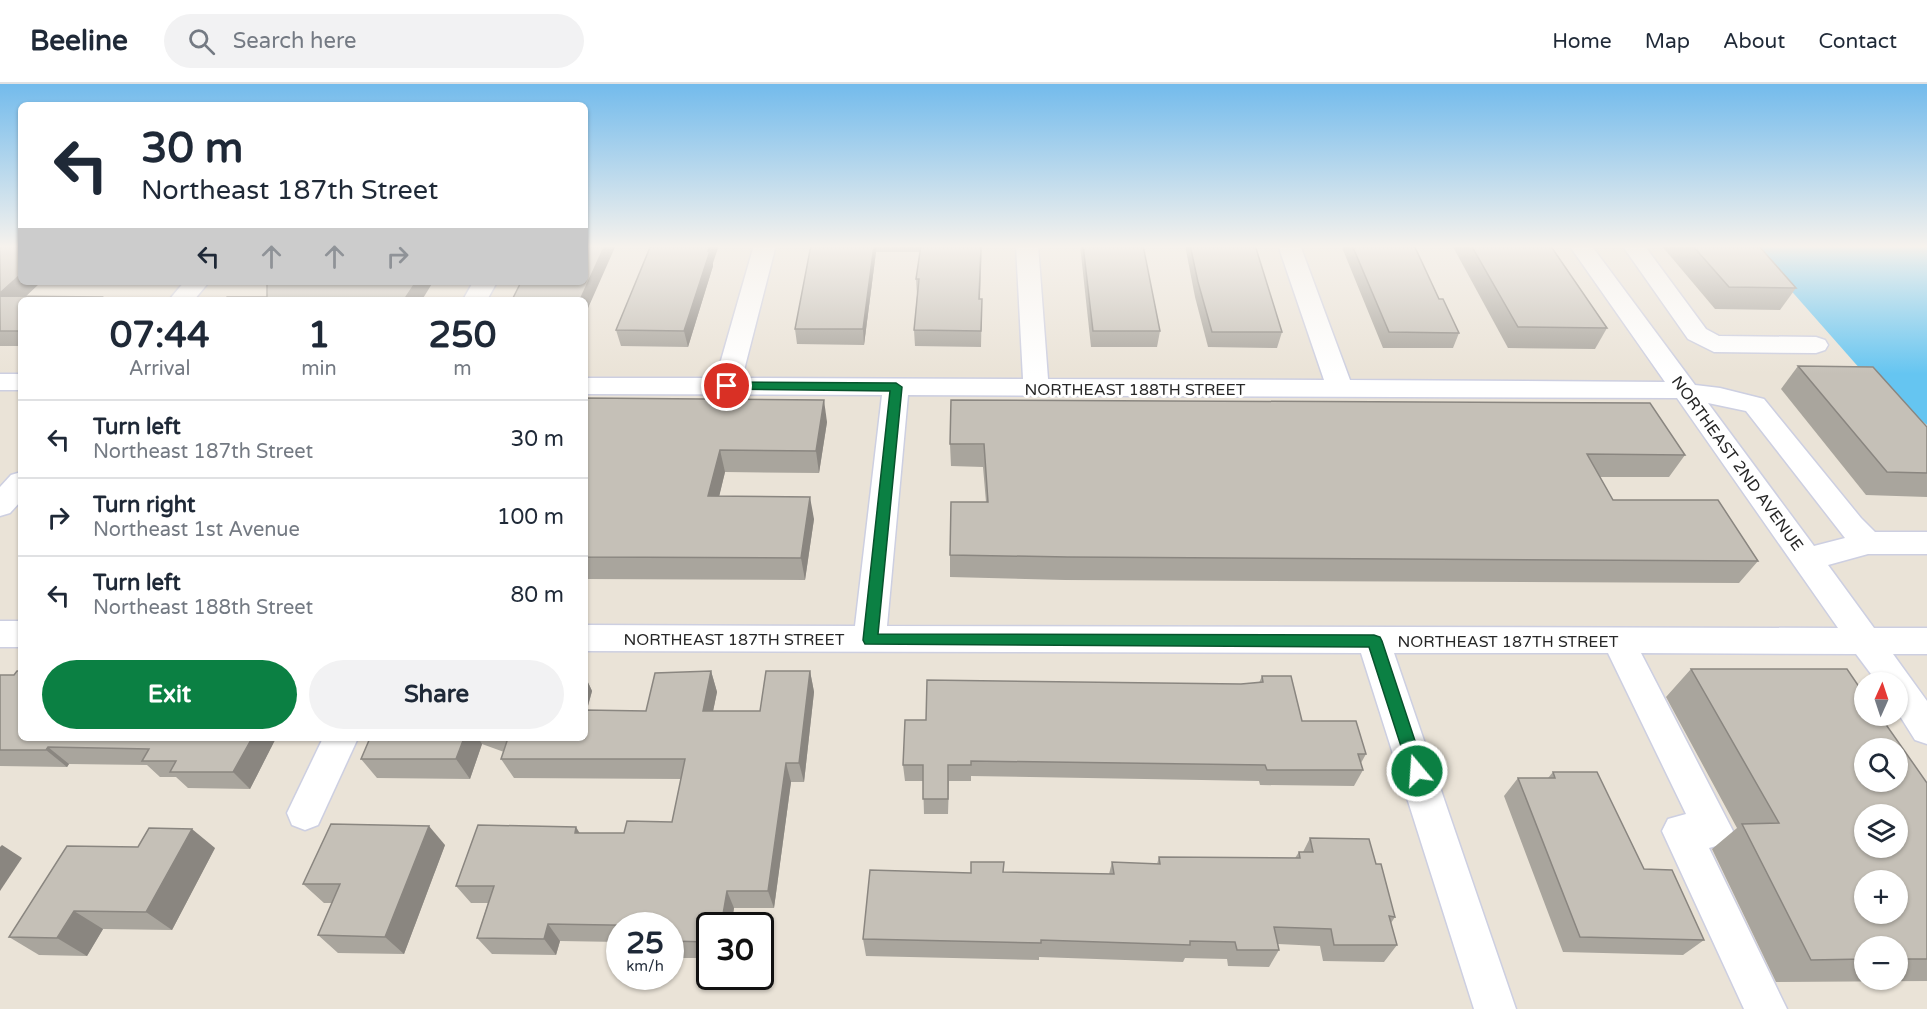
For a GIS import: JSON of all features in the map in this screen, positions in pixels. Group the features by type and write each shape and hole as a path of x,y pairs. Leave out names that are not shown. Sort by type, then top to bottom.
{"street":[{"path":"727,386 753,288"},
{"path":"1030,288 1036,389"},
{"path":"1305,288 1340,389"},
{"name":"NORTHEAST 2ND AVENUE","path":"1611,288 1888,672"},
{"path":"1664,288 1697,334 1714,344 1816,345"},
{"path":"0,382 18,382"},
{"name":"NORTHEAST 188TH STREET","path":"588,386 1686,391 1720,396 1755,405 1851,526 1868,543"},
{"path":"870,640 896,387"},
{"path":"0,506 18,485"},
{"path":"1808,559 1868,543 1927,543"},
{"path":"0,634 18,634"},
{"name":"NORTHEAST 187TH STREET","path":"588,638 1927,641"},
{"path":"1374,641 1495,1009"},
{"path":"1618,641 1714,831 1681,831 1766,1009"},
{"path":"1908,701 1927,729"},
{"path":"305,813 340,741"}],"water":[{"path":"1789,288 1927,288 1927,425 1869,379"}],"building":[{"path":"267,288 412,288 406,297 267,297"},
{"path":"518,288 585,288 581,297 514,297"},
{"path":"633,288 698,288 684,331 616,330"},
{"path":"803,288 868,288 863,329 795,329"},
{"path":"918,288 979,288 979,299 982,299 981,331 914,330"},
{"path":"1088,288 1152,288 1160,331 1093,331"},
{"path":"1200,288 1268,288 1282,332 1212,332"},
{"path":"1370,288 1434,288 1439,299 1443,299 1459,333 1389,332"},
{"path":"1496,288 1580,288 1607,328 1518,327"},
{"path":"0,296 102,297 18,297 18,331 0,331"},
{"path":"1798,366 1873,367 1927,427 1927,473 1887,472"},
{"path":"588,398 824,400 816,451 720,450 708,496 810,497 801,558 588,557"},
{"path":"951,400 1650,403 1685,455 1587,454 1613,500 1718,500 1758,561 950,555 951,502 988,502 984,444 950,444"},
{"path":"1691,669 1847,669 1854,679 1854,726 1887,726 1895,738 1854,738 1854,792 1908,792 1908,756 1927,783 1927,959 1908,959 1908,936 1854,936 1854,959 1811,960 1742,824 1779,823"},
{"path":"18,671 18,741 250,741 233,772 170,772 176,761 142,761 149,749 48,747 46,750 0,750 0,675 14,675"},
{"path":"711,671 703,711 760,711 766,671 810,671 799,763 786,763 768,891 727,891 723,912 696,912 696,942 684,941 684,912 606,912 606,925 548,924 544,939 477,938 494,886 456,886 478,825 576,827 575,833 624,833 627,821 672,822 685,759 501,759 507,741 588,741 588,710 646,711 655,673"},
{"path":"1262,676 1291,676 1302,721 1356,721 1366,754 1358,754 1363,770 1267,770 1265,765 971,761 971,765 948,765 948,799 923,799 923,765 903,765 905,720 926,720 927,680 1241,684 1263,682"},
{"path":"369,741 463,741 456,759 361,759"},
{"path":"1553,772 1597,772 1644,869 1672,870 1704,940 1580,937 1518,778 1555,778"},
{"path":"331,824 429,826 385,937 318,935 340,884 303,884"},
{"path":"149,828 192,829 146,912 74,911 57,938 9,937 67,846 138,847"},
{"path":"1310,838 1369,839 1376,864 1381,864 1395,917 1389,916 1397,945 1334,945 1331,929 1274,927 1279,950 1237,950 1235,942 1190,941 1190,945 1041,940 1041,943 863,939 870,870 971,873 971,862 1004,862 1003,872 1114,874 1112,862 1160,864 1159,857 1300,858 1299,852 1313,852"}],"route":[{"path":"727,386 896,387 870,640 1374,641 1417,771"}]}
